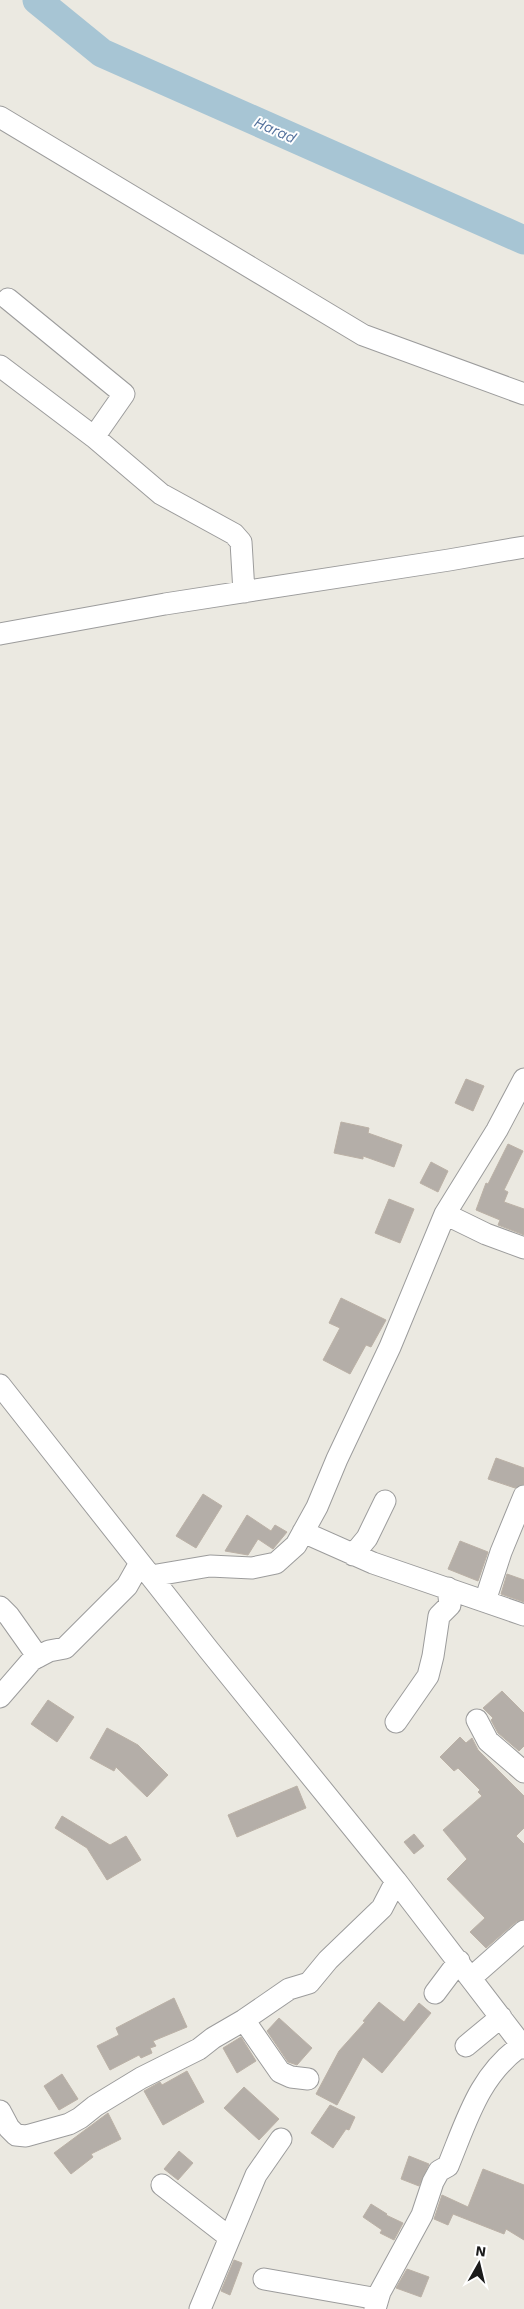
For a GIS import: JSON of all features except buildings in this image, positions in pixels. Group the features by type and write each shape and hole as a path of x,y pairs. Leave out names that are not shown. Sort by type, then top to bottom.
{"street":[{"path":"0,117 363,335 524,394"},
{"path":"8,299 124,394 94,437"},
{"path":"0,366 94,437 161,494 234,534 241,542 244,592"},
{"path":"0,634 165,604 524,547"},
{"path":"0,1696 32,1660 49,1651 65,1648 127,1586 146,1570 210,1566 252,1568 276,1563 296,1545 317,1507 337,1459 390,1347 445,1214 497,1130 524,1079"},
{"path":"445,1214 486,1234 524,1248"},
{"path":"0,1385 396,1881 523,2047 502,2060 475,2098 448,2166 439,2172 433,2182 422,2215 376,2304 264,2279"},
{"path":"485,1601 501,1552 524,1496"},
{"path":"353,1555 366,1538 385,1501"},
{"path":"303,1532 353,1555 524,1615"},
{"path":"396,1722 428,1676 440,1616 450,1605 448,1588"},
{"path":"0,1607 9,1616 38,1657"},
{"path":"478,1720 488,1741 524,1772"},
{"path":"0,2110 9,2128 16,2135 26,2136 69,2124 141,2078 199,2049 289,1989 309,1983 328,1960 382,1908 396,1881"},
{"path":"435,1993 465,1969 524,1931"},
{"path":"466,2046 501,2017"},
{"path":"244,2020 280,2072 291,2077 308,2079"},
{"path":"200,2309 256,2175 281,2140"},
{"path":"162,2186 229,2237"}],"waterway":[{"name":"Harad","path":"37,0 102,53 524,240"}]}
